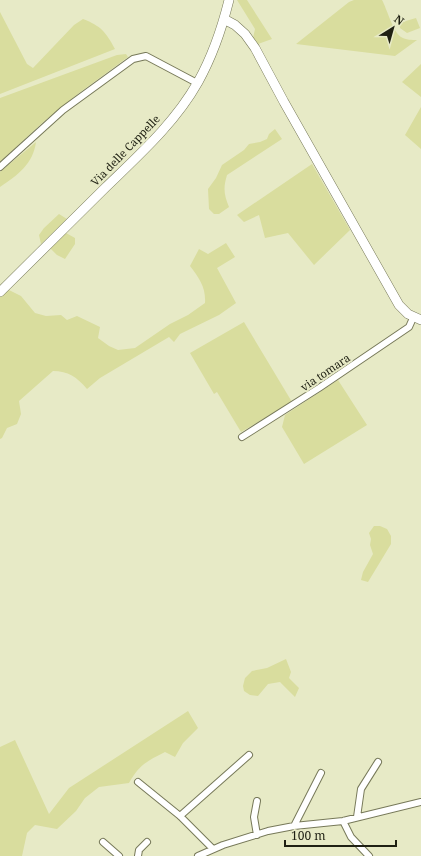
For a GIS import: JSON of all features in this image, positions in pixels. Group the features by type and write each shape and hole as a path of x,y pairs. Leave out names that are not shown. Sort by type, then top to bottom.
{"main road":[{"name":"Via delle Cappelle","path":"0,292 150,144 182,107 211,56 229,0"},
{"path":"224,18 245,34 255,48 396,300 403,310 417,319"}],"street":[{"path":"0,167 63,110 133,59 146,56 197,83"},
{"name":"via tomara","path":"242,437 319,388 409,327 417,319"},
{"path":"180,816 249,755"},
{"path":"357,818 361,789 378,762"},
{"path":"294,826 321,773"},
{"path":"138,782 180,816 213,849"},
{"path":"257,801 254,817 257,834"},
{"path":"198,856 213,849 257,834 294,826 344,821 421,802"},
{"path":"344,821 351,837 369,856"},
{"path":"103,842 119,856"},
{"path":"138,856 139,850 147,842"}],"green space":[{"path":"237,0 247,0 272,39 258,44 253,38 255,29"},
{"path":"354,0 382,0 398,34 405,39 417,40 395,56 296,44 349,2"},
{"path":"0,12 27,64 33,68 74,25 83,19 99,27 109,38 115,49 0,94"},
{"path":"416,18 420,28 407,33 400,28 399,23"},
{"path":"126,54 128,57 79,93 42,123 0,162 0,98 117,55"},
{"path":"421,64 421,97 402,82"},
{"path":"421,107 421,149 405,135"},
{"path":"275,129 282,139 227,175 225,191 229,207 219,214 214,214 209,209 208,189 216,178 222,165 244,150 249,144 267,139 269,134"},
{"path":"36,142 32,157 24,168 0,187 0,172"},
{"path":"312,164 350,230 314,265 288,233 265,238 259,215 244,222 237,215"},
{"path":"59,214 67,219 41,244 39,235 44,228"},
{"path":"66,233 75,238 75,244 65,259 57,255 50,248"},
{"path":"226,243 235,257 217,268 236,303 219,315 180,334 174,342 169,337 100,378 87,389 80,381 72,376 63,372 53,371 19,401 21,414 17,424 7,428 0,439 0,297 7,289 21,296 35,313 46,316 61,315 67,320 77,316 100,327 98,338 109,346 118,350 135,348 170,324 188,315 205,303 203,287 190,266 199,249 208,254"},
{"path":"244,322 292,402 241,432 217,392 214,394 190,353"},
{"path":"338,380 367,425 304,464 282,427 285,415"},
{"path":"374,526 380,526 387,529 391,536 391,544 368,582 361,580 363,572 373,554 370,545 371,539 369,533"},
{"path":"286,659 291,672 289,678 299,688 295,697 280,682 268,684 258,696 250,695 244,691 243,686 245,678 252,671 267,668"},
{"path":"188,711 198,728 183,743 175,757 165,752 144,764 136,772 129,783 99,787 85,798 76,811 57,829 35,825 27,833 22,856 0,856 0,747 15,740 49,814 69,788"}]}
